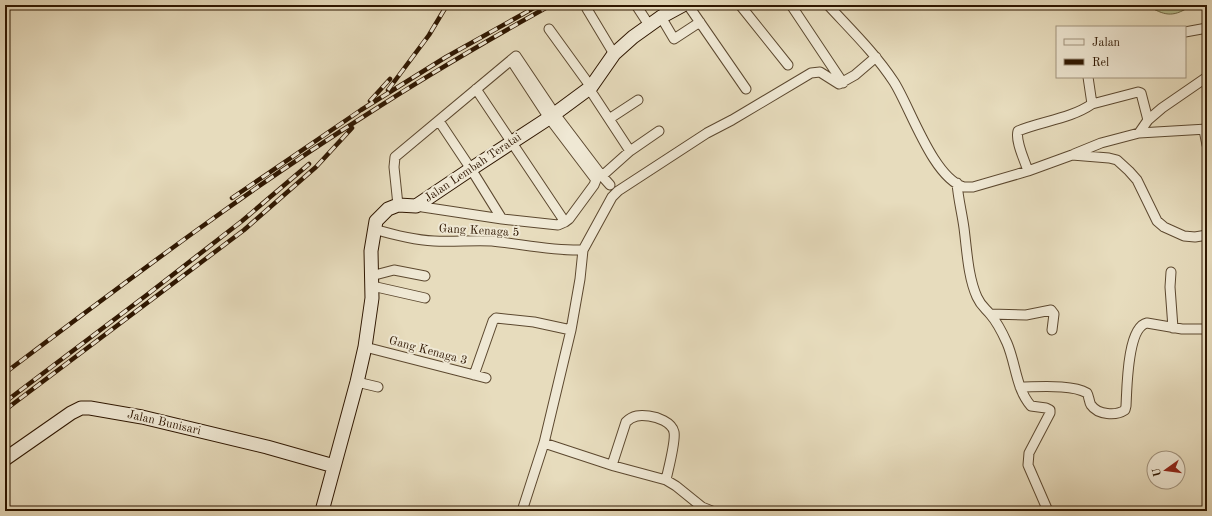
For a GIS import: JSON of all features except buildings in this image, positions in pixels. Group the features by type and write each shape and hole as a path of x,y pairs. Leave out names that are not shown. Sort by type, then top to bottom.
{"main road":[{"name":"Jalan Lembah Teratai","path":"398,204 416,206 552,116 591,88 614,54 633,37 661,17 683,5"},
{"path":"322,511 365,347 371,310 372,281 370,251 374,230 380,216 388,209 398,204"},
{"name":"Jalan Bunisari","path":"5,459 71,413 81,408 90,408 142,417 267,447 334,466"}],"street":[{"path":"636,5 649,25"},
{"path":"688,5 746,89"},
{"path":"740,5 788,65"},
{"path":"791,5 842,83"},
{"path":"828,5 876,57 894,82 914,123 937,164 950,178 965,187 973,187 1028,171 1101,143 1139,133 1205,129 1207,145"},
{"path":"587,9 614,54"},
{"path":"661,17 674,39 700,22"},
{"path":"1186,32 1207,28"},
{"path":"549,29 591,88 592,93 630,151"},
{"path":"398,204 394,167 395,157 516,56 552,116 596,180 565,222 558,225 502,219 416,206"},
{"path":"522,511 544,443 571,330 580,279 583,250 612,197 618,191 686,146 810,74 820,72 839,84 855,75 876,57"},
{"path":"1139,133 1148,120 1162,108 1207,77"},
{"path":"1088,78 1092,104"},
{"path":"476,90 565,222"},
{"path":"1028,171 1018,142 1018,131 1073,113 1092,104 1138,92 1141,93 1148,120"},
{"path":"609,119 638,100"},
{"path":"552,116 610,185"},
{"path":"439,121 502,219"},
{"path":"602,176 630,151 659,131"},
{"path":"1072,155 1117,160 1129,170 1137,180 1153,214 1164,228 1184,236 1195,237 1207,235"},
{"path":"957,183 958,199 972,284 984,310 990,314 1008,344 1020,387 1031,406 1050,410 1050,413 1029,453 1028,459 1028,465 1048,511"},
{"name":"Gang Kenaga 5","path":"374,230 402,237 433,241 491,241 543,248 583,250"},
{"path":"372,281 394,270 426,276"},
{"path":"1171,272 1170,287 1173,328"},
{"path":"372,281 425,298"},
{"path":"990,314 1024,315 1051,310 1054,314 1052,330"},
{"path":"474,375 493,321 496,318 534,322 571,330"},
{"path":"1020,387 1041,386 1076,389 1087,392 1091,405 1100,412 1117,414 1125,410 1130,353 1139,328 1142,324 1147,323 1173,328 1207,329"},
{"name":"Gang Kenaga 3","path":"365,347 486,378"},
{"path":"357,382 378,387"},
{"path":"612,465 626,422 630,418 637,415 653,416 669,424 674,431 672,452 666,480"},
{"path":"544,443 612,465 666,480 676,486 702,507 712,511"}],"green space":[{"path":"1148,5 1188,5 1189,7 1178,13 1168,14 1159,12"}],"railway":[{"path":"388,90 429,35 447,5"},
{"path":"232,198 361,110 446,57 539,5"},
{"path":"5,373 183,240 273,176 434,72 551,5"},
{"path":"370,101 390,79"},
{"path":"5,410 244,230 316,167 352,128"},
{"path":"5,402 242,221 309,164"}]}
